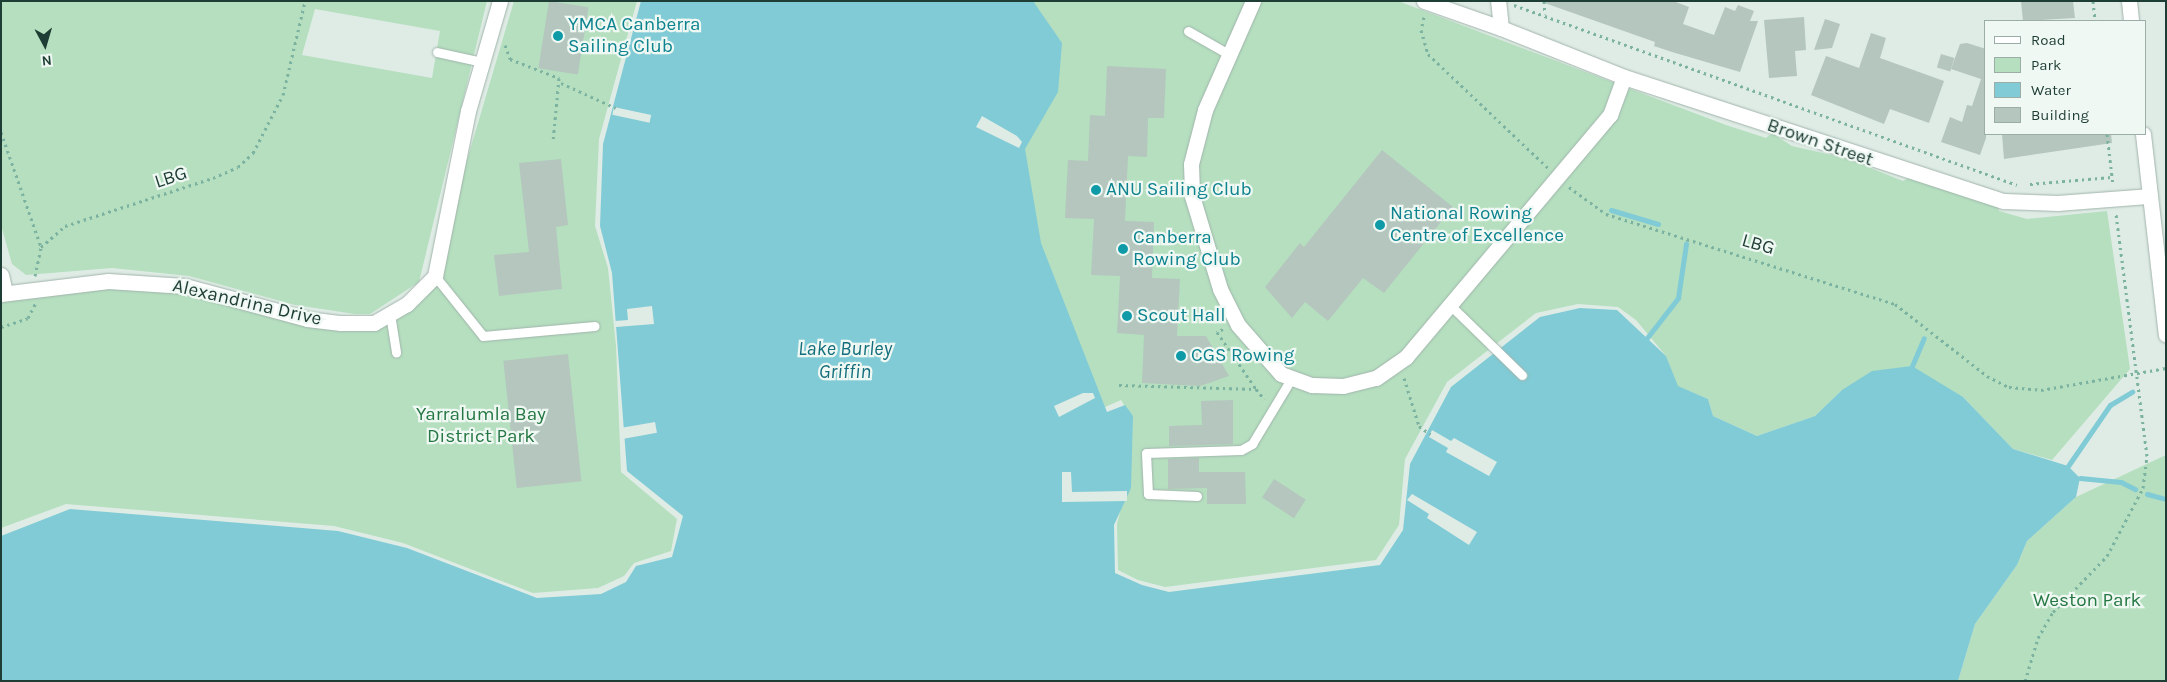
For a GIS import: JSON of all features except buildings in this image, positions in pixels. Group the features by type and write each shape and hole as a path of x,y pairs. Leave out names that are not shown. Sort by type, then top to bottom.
{"street":[{"path":"435,276 482,62 500,1"},
{"path":"1253,1 1196,139 1191,164 1192,196 1220,289 1238,325 1259,353 1292,379 1343,386 1376,378 1396,364 1451,306 1610,115 1624,77"},
{"path":"1429,3 1452,1"},
{"path":"2129,1 2131,20"},
{"path":"1429,3 1501,28 1504,2"},
{"name":"Brown Street","path":"1501,28 1624,77 2004,201 2114,199 2150,196"},
{"path":"2143,135 2166,335"},
{"path":"1,275 3,294"},
{"name":"Alexandrina Drive","path":"3,294 35,288 108,281 185,286 306,319 374,323 407,304 435,276"}],"lane":[{"path":"1188,30 1230,55"},
{"path":"437,52 482,62"},
{"path":"435,276 483,336 595,326"},
{"path":"1451,306 1522,375"},
{"path":"390,314 396,353"},
{"path":"1197,496 1148,494 1146,453 1241,450 1252,444 1292,379"}],"path":[{"name":"LBG","path":"41,246 65,226 202,182 243,162 266,135 278,110 305,1"},
{"path":"1544,1 1545,14"},
{"path":"2093,1 2095,20"},
{"path":"1504,2 1545,14 2019,186 2112,177"},
{"name":"LBG","path":"1429,3 1421,30 1428,54 1558,177 1606,214 1895,304 1987,376 2008,387 2041,390 2166,368"},
{"path":"505,42 510,59 616,108"},
{"path":"553,141 552,118 561,83"},
{"path":"1,132 41,246 35,288 35,307 28,318 1,328"},
{"path":"2025,681 2038,638 2053,612 2107,556 2138,504 2147,456 2107,135"},
{"path":"1230,332 1226,326 1216,332 1256,389 1273,409"},
{"path":"1396,364 1413,399 1419,426 1430,434"},
{"path":"1119,385 1256,389"},
{"path":"1266,400 1269,397"}],"green space":[{"path":"1,1 487,1 419,282 370,314 355,314 295,305 189,276 112,268 26,275 12,264 1,225","holes":["315,9 440,31 432,78 302,55"]},
{"name":"Yarralumla Bay District Park","path":"514,1 637,1 599,139 595,226 608,268 616,346 621,472 677,519 671,551 634,563 624,576 598,588 533,593 403,543 334,526 66,504 1,528 1,300 104,288 182,293 303,326 338,330 371,330 404,311 437,262"},
{"path":"1033,1 1398,1 1726,125 1766,138 1772,133 1792,146 1845,158 1903,181 1924,169 1994,190 1999,211 2027,219 2107,211 2130,369 2052,460 2013,449 1963,397 1842,390 1815,416 1757,436 1713,416 1708,399 1677,386 1666,356 1636,320 1618,307 1578,304 1536,313 1447,382 1405,459 1399,525 1376,560 1165,587 1138,580 1118,570 1117,524 1127,483 1128,411 1121,400 1103,408 1035,239 1019,149"},
{"name":"Weston Park","path":"2166,455 2166,681 1958,681 1975,624 2017,565 2027,541 2076,497"}],"water":[{"name":"Lake Burley Griffin","path":"641,1 1033,1 1062,43 1058,92 1025,149 1041,243 1107,412 1125,405 1133,416 1131,488 1114,525 1115,573 1142,585 1169,592 1380,565 1403,530 1410,464 1451,387 1540,317 1580,308 1617,310 1666,356 1678,386 1708,399 1713,416 1757,436 1815,416 1842,390 1872,371 1912,366 1963,397 2013,449 2068,466 2080,478 2076,497 2027,541 2017,565 1975,624 1958,681 1,681 1,536 70,509 338,531 407,548 537,598 601,594 626,582 636,566 672,557 683,516 627,471 612,273 600,226 603,144"}],"pier":[{"path":"614,107 651,115 650,123 612,115"},
{"path":"982,116 1017,136 1022,142 1019,148 976,127"},
{"path":"652,306 654,324 616,327 615,321 628,320 627,309"},
{"path":"1083,393 1093,393 1095,398 1059,417 1054,406"},
{"path":"655,422 657,433 622,439 621,428"},
{"path":"1432,430 1451,441 1454,438 1497,462 1489,476 1446,452 1448,448 1429,437"},
{"path":"1062,472 1071,472 1072,492 1127,491 1127,501 1062,502"},
{"path":"1412,494 1477,532 1469,545 1427,518 1429,514 1407,500"}],"waterway":[{"path":"1611,210 1658,224"},
{"path":"1643,343 1678,298 1686,244"},
{"path":"1912,366 1924,338"},
{"path":"2068,466 2110,405 2132,392"},
{"path":"2080,478 2121,482 2135,489"},
{"path":"2147,494 2166,499"}],"place":[{"name":"YMCA Canberra Sailing Club","path":"558,36"},
{"name":"ANU Sailing Club","path":"1096,190"},
{"name":"National Rowing Centre of Excellence","path":"1380,225"},
{"name":"Canberra Rowing Club","path":"1123,249"},
{"name":"Scout Hall","path":"1127,316"},
{"name":"CGS Rowing","path":"1181,356"}]}
